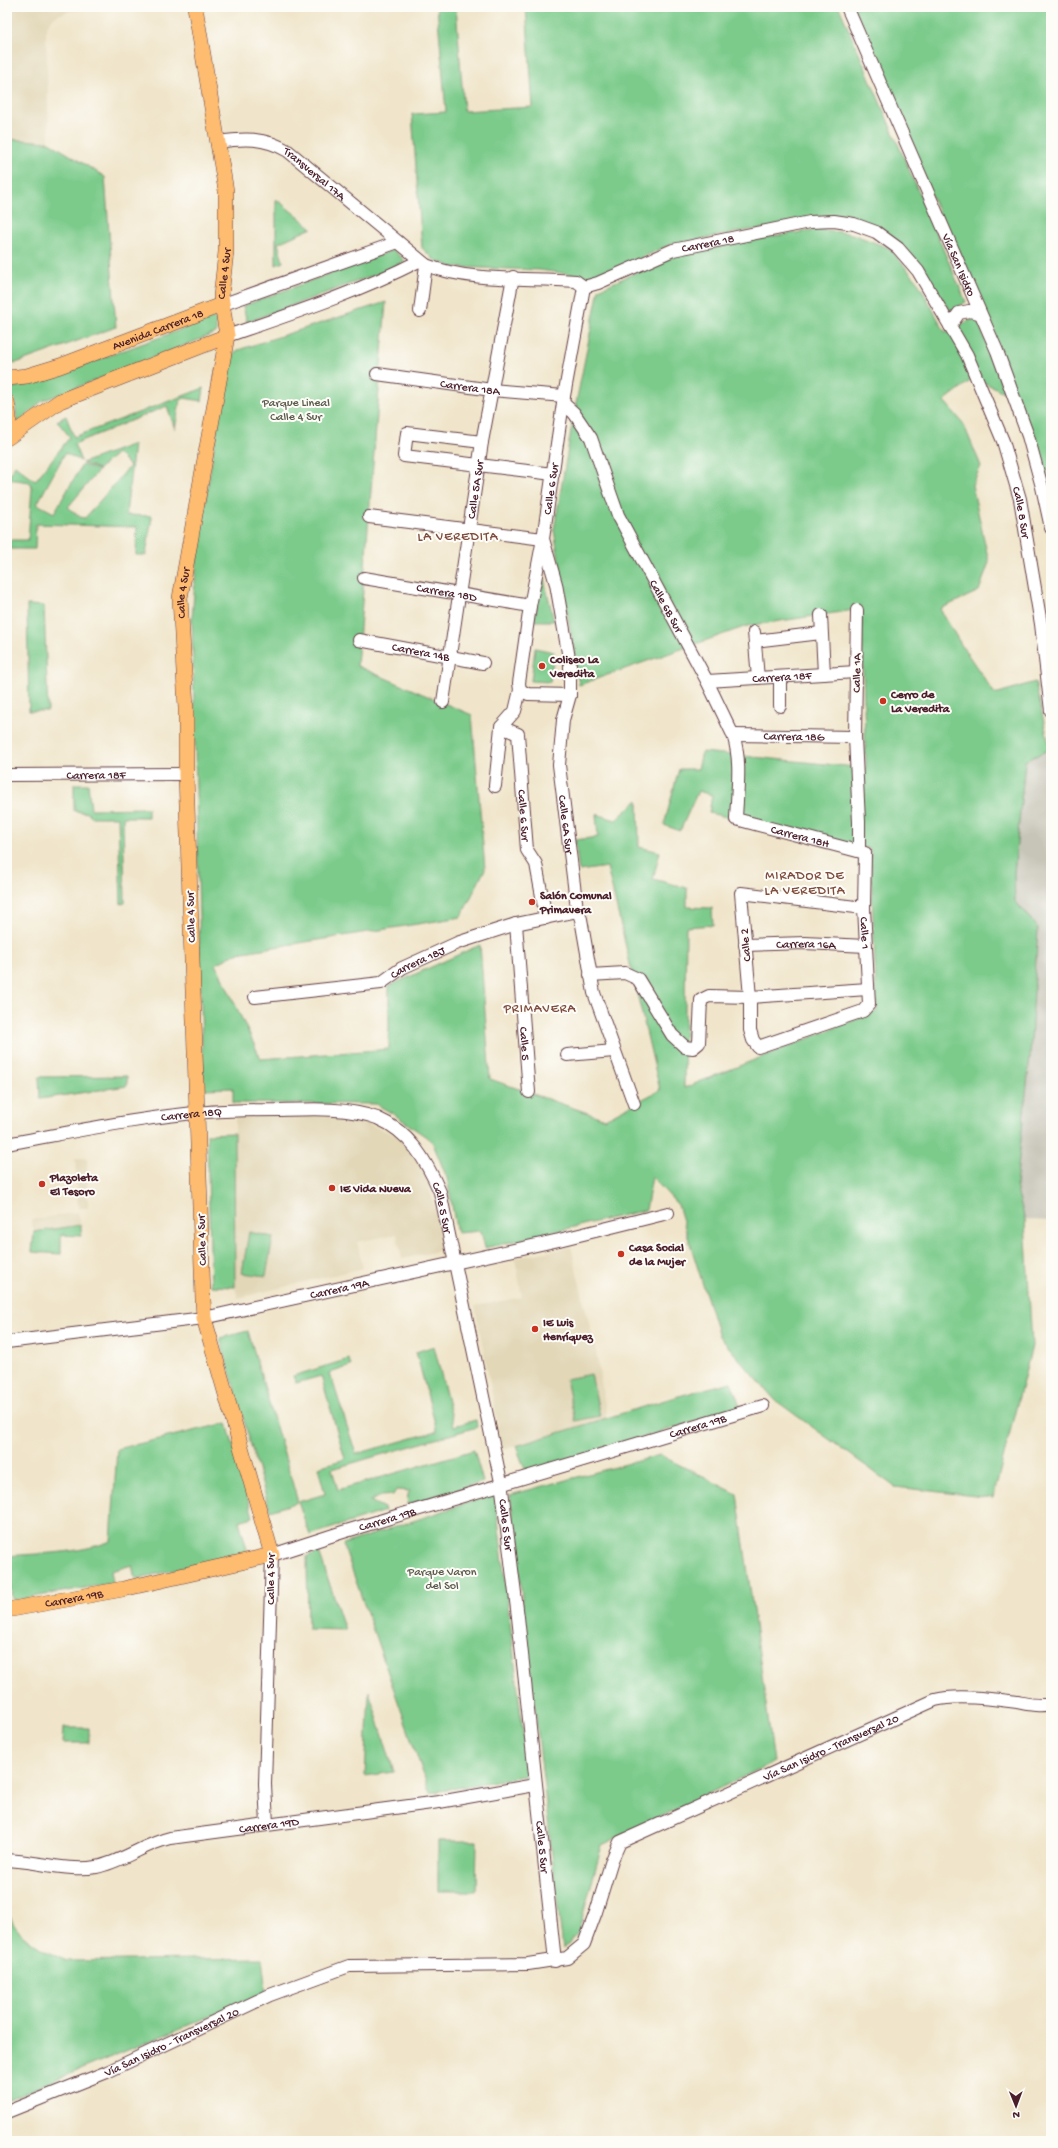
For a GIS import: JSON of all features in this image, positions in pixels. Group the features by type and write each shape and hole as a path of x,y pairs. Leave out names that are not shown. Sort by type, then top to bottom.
{"main road":[{"name":"Calle 4 Sur","path":"195,7 226,191 227,215 221,305 227,336 180,598 186,708 186,774 204,1318 272,1555"},
{"name":"Avenida Carrera 18","path":"7,378 27,376 60,366 221,305"},
{"path":"7,438 60,401 227,336"},
{"path":"7,402 9,418 7,431"},
{"name":"Carrera 19B","path":"7,1610 123,1588 272,1555"}],"street":[{"name":"Vía San Isidro","path":"847,7 979,313 997,351 1028,436 1042,487 1051,528"},
{"name":"Transversal 17A","path":"218,142 246,138 276,144 288,151 398,242"},
{"name":"Carrera 18","path":"584,287 598,283 673,250 781,227 810,222 834,221 854,224 876,232 898,248 918,271 950,326"},
{"path":"398,242 422,263 442,272 464,276 576,282 584,287"},
{"name":"Avenida Carrera 18","path":"221,305 398,242"},
{"path":"227,336 281,318 422,263"},
{"path":"420,311 422,263"},
{"name":"Calle 5A Sur","path":"443,702 461,594 468,529 482,442 513,278"},
{"name":"Calle 6 Sur","path":"546,918 536,864 527,850 518,734 501,727 515,711 520,690 519,683 530,606 543,539 563,400 584,287"},
{"path":"950,326 959,313 969,311 979,313"},
{"name":"Calle 8 Sur","path":"950,326 967,356 1003,441 1020,499 1041,624 1051,711"},
{"name":"Carrera 18A","path":"377,374 563,400"},
{"name":"Calle 6B Sur","path":"563,400 591,438 618,515 707,681 733,734 737,759 736,819"},
{"path":"482,442 407,432 404,456 553,474"},
{"path":"369,517 543,539"},
{"name":"Calle 6A Sur","path":"543,539 556,584 570,664 570,695 563,720 559,765 568,850 590,975 602,1020 634,1104"},
{"name":"Carrera 18D","path":"364,578 530,606"},
{"name":"Calle 1A","path":"857,610 855,737 862,852"},
{"path":"821,615 824,674"},
{"path":"758,678 755,637 821,633"},
{"name":"Carrera 14B","path":"359,640 483,663"},
{"name":"Carrera 18F","path":"707,681 856,672"},
{"path":"780,677 780,706"},
{"path":"520,690 528,694 570,695"},
{"path":"495,786 501,727"},
{"name":"Carrera 18G","path":"733,734 855,737"},
{"name":"Carrera 18F","path":"7,775 186,774"},
{"name":"Carrera 18H","path":"736,819 862,852"},
{"name":"Calle 1","path":"862,852 869,1004 863,1011"},
{"name":"Calle 2","path":"863,1011 758,1047 752,1040 750,1030 750,997 741,893 864,908"},
{"name":"Carrera 18J","path":"256,997 382,983 402,968 457,943 516,924 578,911"},
{"name":"Calle 5","path":"516,924 529,1092"},
{"name":"Carrera 16A","path":"745,945 805,944 866,946"},
{"path":"590,975 625,973 638,979 672,1035 685,1047 693,1048 698,1042 701,1000 709,996 750,997 868,989"},
{"path":"567,1055 614,1051"},
{"name":"Carrera 18Q","path":"7,1144 151,1119 197,1113 301,1110 349,1111 377,1118"},
{"name":"Calle 5 Sur","path":"377,1118 399,1131 415,1145 427,1163 440,1192 502,1485 518,1617 534,1785 554,1961"},
{"name":"Carrera 19A","path":"7,1342 204,1318 559,1240 668,1213"},
{"name":"Carrera 19B","path":"272,1555 343,1532 763,1406"},
{"name":"Calle 4 Sur","path":"267,1824 265,1784 272,1555"},
{"name":"Vía San Isidro - Transversal 20","path":"7,2112 107,2072 270,1995 349,1966 528,1964 567,1958 584,1944 596,1912 612,1860 620,1842 935,1700 948,1698 995,1700 1038,1705 1051,1704"},
{"name":"Carrera 19D","path":"7,1860 82,1869 114,1862 161,1840 267,1824 439,1802 534,1785"}],"shaded area":[{"path":"7,7 94,7 70,11 58,15 50,21 46,29 49,142 7,139"},
{"path":"1050,749 1051,1221 1025,1220 1016,1186 1030,1057 1036,963 1015,901 1014,874 1025,761"},
{"name":"IE Vida Nueva","path":"273,1115 352,1117 397,1136 424,1167 435,1208 443,1250 402,1259 397,1234 357,1242 363,1268 238,1298 235,1287 235,1117"},
{"path":"75,1158 87,1158 88,1208 78,1208"},
{"path":"78,1212 81,1225 34,1232 31,1220"},
{"name":"IE Luis Henríquez","path":"571,1247 596,1352 607,1418 503,1450 475,1306 522,1297 515,1258"}],"green space":[{"path":"437,7 456,7 464,111 533,107 526,7 839,7 966,302 950,311 923,268 861,221 750,230 669,245 598,278 539,270 452,267 433,259 422,248 412,114 446,112"},
{"path":"853,7 1051,7 1051,495 1039,448 1016,398"},
{"path":"7,139 49,142 105,177 116,327 16,363 7,361"},
{"path":"276,199 312,228 278,243 283,262 276,265"},
{"name":"Parque Lineal Calle 4 Sur","path":"819,229 852,234 889,248 917,281 945,332 977,317 1004,392 974,378 944,401 963,423 981,466 972,485 989,562 979,591 940,609 962,646 995,694 1035,682 1050,749 1025,761 1014,874 1015,901 1038,928 1030,1057 1016,1186 1025,1220 1032,1346 993,1498 895,1487 775,1400 719,1336 678,1205 652,1177 646,1210 485,1248 481,1231 457,1233 447,1178 432,1141 395,1115 376,1104 233,1103 233,1088 203,1089 192,619 197,555 228,358 238,350 386,302 357,666 472,715 485,869 461,917 237,953 216,964 261,1059 389,1049 389,986 480,945 490,1079 605,1119 660,1090 607,867 579,871 575,840 598,837 596,814 616,820 638,800 639,847 660,852 653,879 687,888 687,907 712,908 713,925 686,927 684,1088 877,1011 870,849 709,813 712,795 698,791 680,831 664,825 679,769 698,769 702,752 866,768 861,609 747,626 579,685 554,530 574,413 599,289 671,257 739,242"},
{"path":"393,250 405,261 388,270 247,322 243,306"},
{"path":"216,317 216,333 42,401 17,424 15,401 7,389 36,382"},
{"path":"204,388 202,401 184,398 180,401 175,429 167,406 74,444 81,461 65,453 37,504 54,513 82,465 99,470 68,507 80,517 85,518 130,466 117,453 99,469 82,463 134,444 126,515 152,516 146,555 136,555 137,527 36,524 35,549 7,549 7,540 28,540 32,488 30,482 8,479 15,465 35,481 70,437 57,421 66,416 74,437"},
{"path":"543,575 554,621 534,621"},
{"path":"27,605 44,606 48,711 29,711"},
{"name":"Coliseo La Veredita","path":"535,648 554,652 550,682 531,681"},
{"path":"74,784 88,784 91,809 148,808 148,817 123,817 125,903 121,904 118,817 91,817 89,813 74,811"},
{"path":"127,1076 127,1086 40,1099 39,1077"},
{"path":"234,1133 235,1287 211,1286 207,1134"},
{"path":"81,1225 81,1236 61,1235 61,1254 32,1252 34,1232"},
{"path":"249,1232 273,1237 266,1276 242,1273"},
{"path":"248,1331 298,1502 270,1511 220,1338"},
{"path":"434,1346 454,1426 476,1420 477,1427 332,1469 338,1490 474,1450 483,1482 407,1505 408,1494 410,1491 396,1490 393,1495 381,1496 370,1501 384,1508 385,1511 310,1535 298,1502 325,1494 318,1467 345,1459 321,1376 296,1383 293,1376 349,1359 351,1366 330,1373 356,1454 437,1431 416,1352"},
{"path":"591,1374 600,1416 575,1421 566,1379"},
{"path":"731,1382 741,1408 526,1472 516,1446 675,1397"},
{"path":"227,1423 253,1517 239,1521 248,1553 135,1579 132,1565 111,1571 113,1583 16,1600 12,1599 7,1556 73,1551 111,1541 117,1449"},
{"path":"660,1455 737,1494 774,1762 602,1845 578,1933 563,1949 510,1495"},
{"name":"Parque Varon del Sol","path":"495,1494 528,1775 430,1793 343,1544"},
{"path":"319,1552 345,1630 308,1629 307,1556"},
{"path":"369,1691 394,1772 365,1776"},
{"path":"64,1728 89,1728 89,1743 63,1743"},
{"path":"438,1841 477,1841 476,1891 438,1891"},
{"path":"7,1910 15,1926 23,1935 41,1948 67,1961 262,1958 266,1993 7,2100"}],"place":[{"name":"Coliseo La Veredita","path":"542,666"},
{"name":"Cerro de La Veredita","path":"883,701"},
{"name":"Salón Comunal Primavera","path":"532,902"},
{"name":"Plazoleta El Tesoro","path":"42,1184"},
{"name":"IE Vida Nueva","path":"332,1188"},
{"name":"Casa Social de la Mujer","path":"621,1254"},
{"name":"IE Luis Henríquez","path":"535,1329"}],"district":[{"name":"LA VEREDITA","path":"458,535"},
{"name":"MIRADOR DE LA VEREDITA","path":"805,882"},
{"name":"PRIMAVERA","path":"540,1007"}]}
